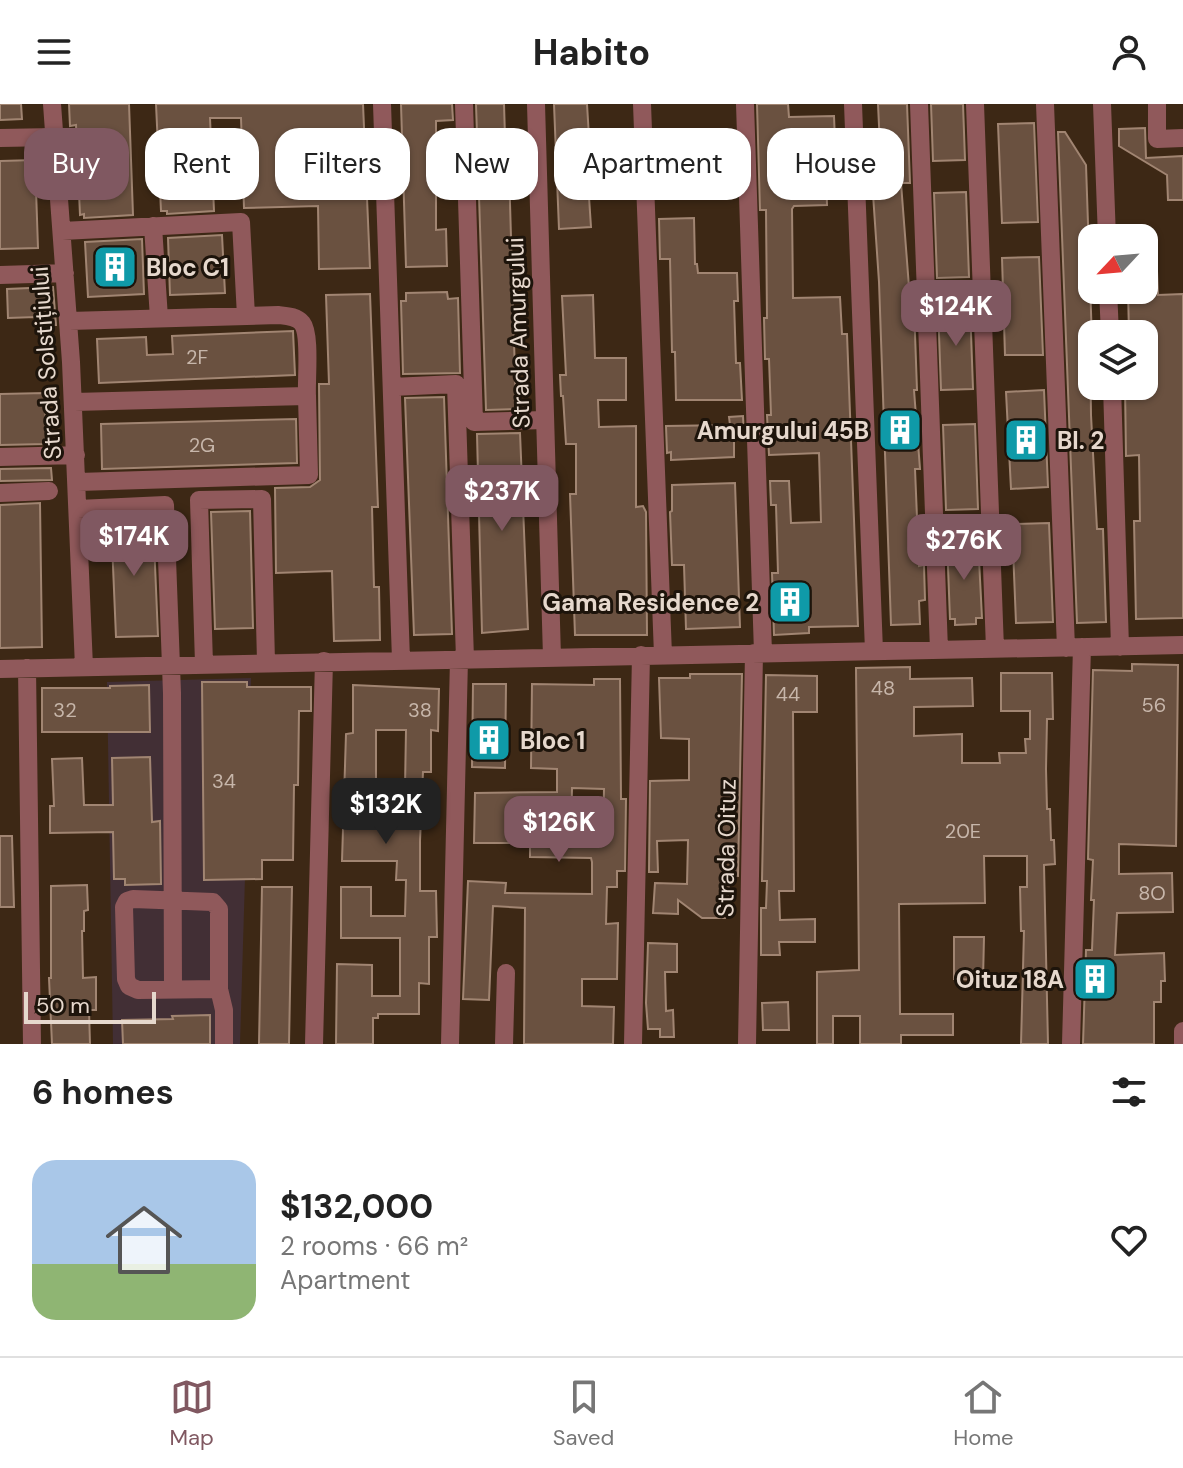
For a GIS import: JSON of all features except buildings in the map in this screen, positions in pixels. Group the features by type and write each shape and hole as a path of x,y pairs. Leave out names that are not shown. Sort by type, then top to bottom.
{"street":[{"name":"Strada Solstițiului","path":"52,104 54,128"},
{"path":"382,104 401,660"},
{"path":"464,104 474,422 545,420"},
{"name":"Strada Amurgului","path":"536,104 552,657"},
{"path":"642,104 663,655"},
{"path":"745,104 758,653"},
{"path":"853,104 874,651"},
{"path":"919,104 939,650"},
{"path":"975,104 995,649"},
{"path":"1045,104 1074,647 1071,1044"},
{"path":"1102,104 1106,224"},
{"path":"1157,104 1157,139 1183,138"},
{"path":"0,138 24,138"},
{"name":"Strada Solstițiului","path":"60,200 74,402 84,667"},
{"path":"62,231 241,222 246,316"},
{"path":"153,226 159,318"},
{"path":"0,275 65,273"},
{"path":"69,321 290,316 305,327 306,341 309,475 78,482"},
{"path":"392,387 456,384 462,659 450,1044"},
{"path":"74,402 307,396"},
{"path":"1112,400 1120,647"},
{"path":"0,457 76,455"},
{"path":"0,493 49,491"},
{"path":"204,664 199,500 262,499 266,662"},
{"path":"78,509 165,505 172,665 173,989"},
{"path":"0,669 1183,645"},
{"name":"Strada Oituz","path":"747,1044 758,653"},
{"path":"633,1044 641,655"},
{"path":"314,1044 324,661"},
{"path":"27,668 32,1044"},
{"path":"219,989 138,990 129,986 126,979 124,907 127,901 173,899 213,902 219,909 219,989 224,1010 224,1044"},
{"path":"504,1044 506,973"},
{"path":"1183,1031 1183,1044"}],"shaded area":[{"path":"251,678 240,1044 113,1044 107,682"}],"place":[{"name":"Bloc C1","path":"115,267"},
{"name":"Amurgului 45B","path":"900,430"},
{"name":"Bl. 2","path":"1026,440"},
{"name":"Gama Residence 2","path":"790,602"},
{"name":"Bloc 1","path":"489,740"},
{"name":"Oituz 18A","path":"1095,979"}]}
